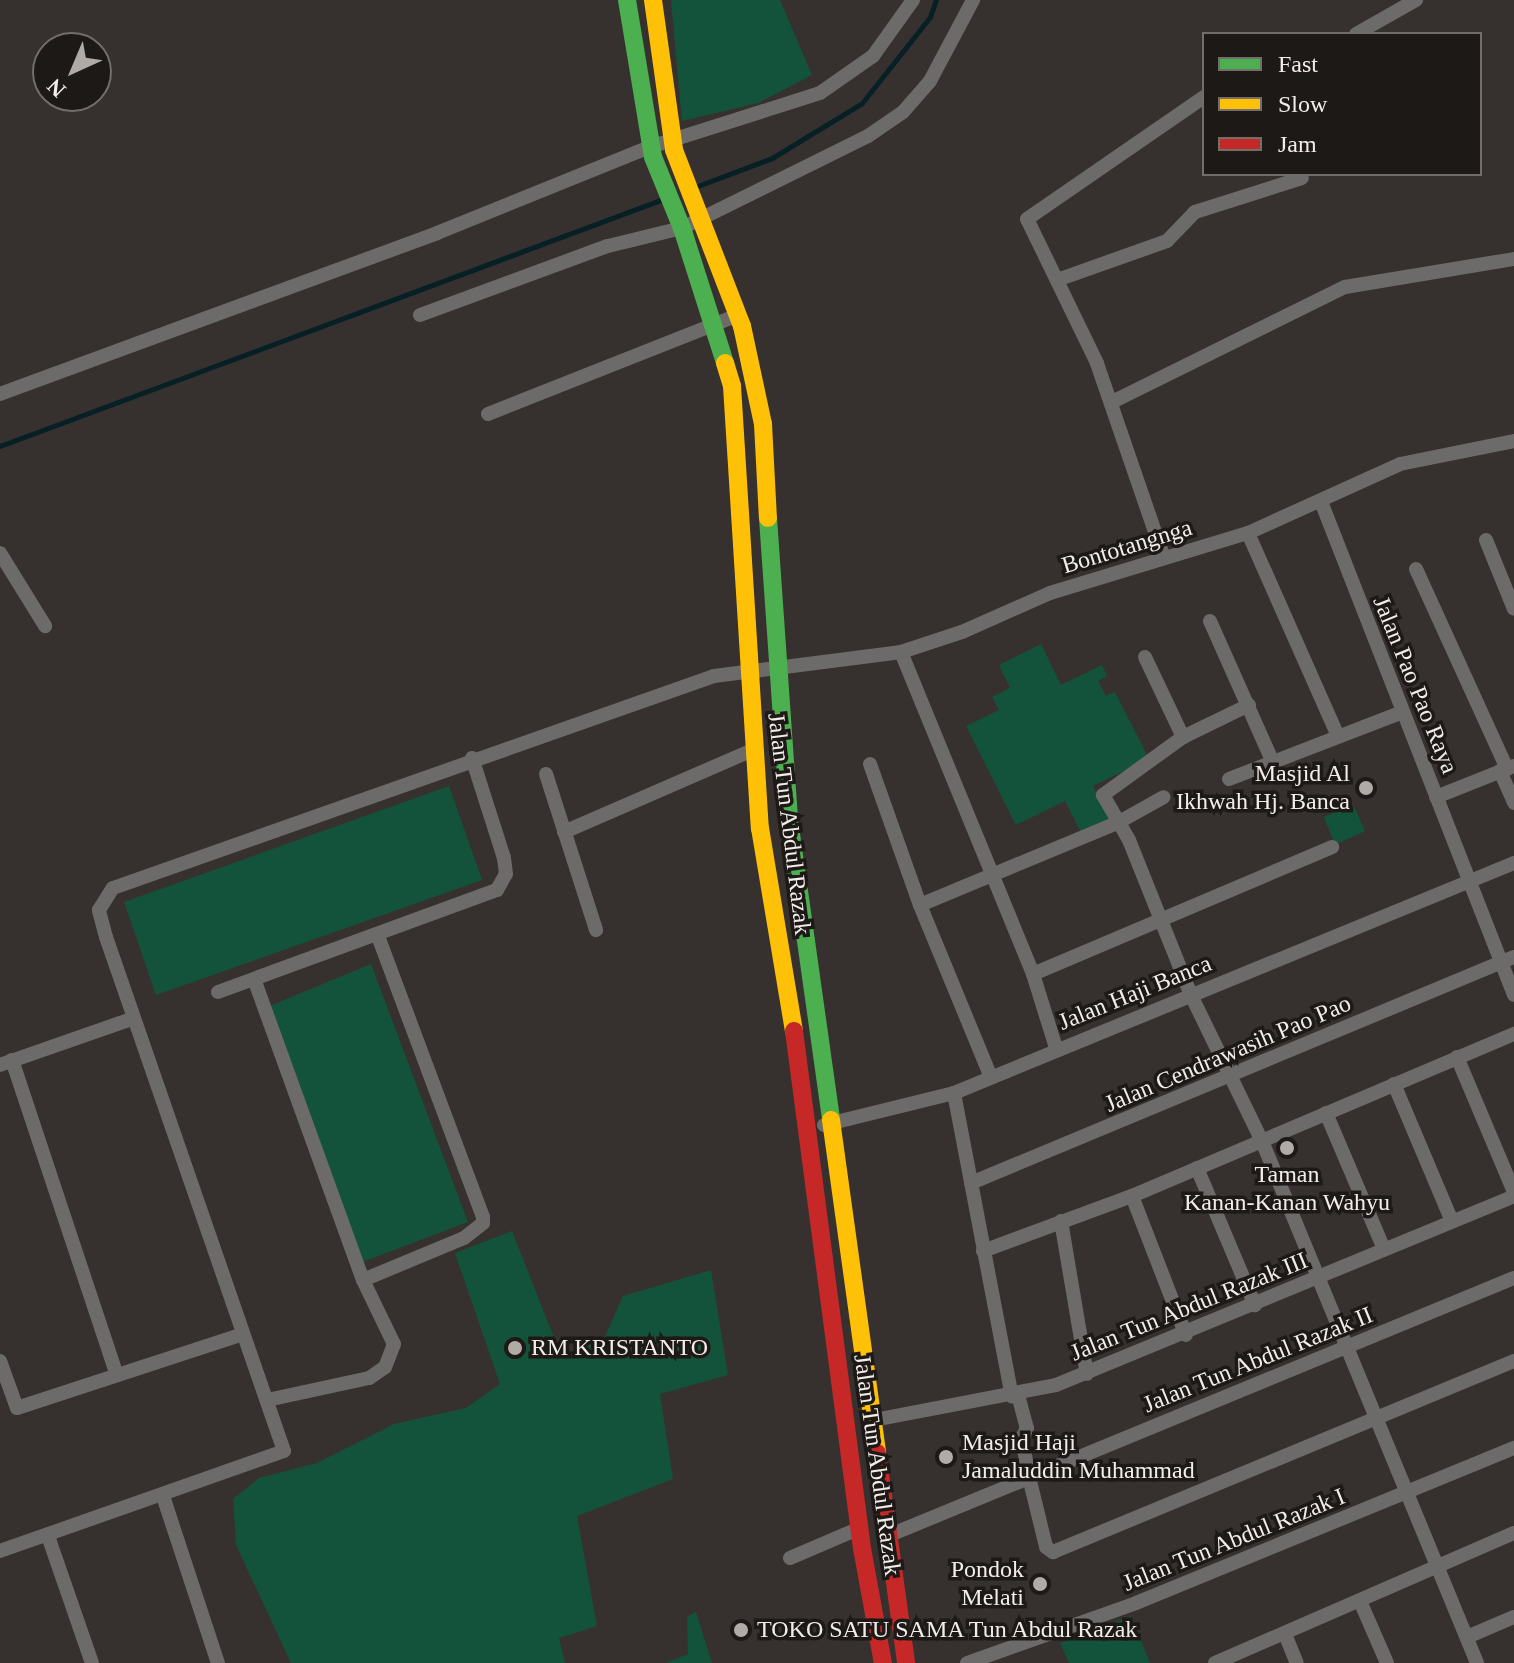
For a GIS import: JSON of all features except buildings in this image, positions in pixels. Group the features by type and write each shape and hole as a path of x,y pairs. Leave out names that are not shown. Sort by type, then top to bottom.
{"main road":[{"name":"Jalan Tun Abdul Razak","path":"627,0 651,152 714,322 732,386 747,552 747,668 760,828 810,1128 860,1528 883,1663"},
{"path":"653,0 673,145"},
{"name":"Jalan Tun Abdul Razak","path":"673,145 738,315 763,424 775,667 789,820 834,1122 885,1537 906,1663"}],"street":[{"path":"0,394 651,152 773,111 850,77 873,56 913,0"},
{"path":"420,315 701,215 888,125 930,81 973,0"},
{"path":"1360,32 1416,0"},
{"path":"1164,558 1112,402 1057,280 1030,232 1028,217 1202,98"},
{"path":"1057,280 1167,241 1195,212 1302,178"},
{"path":"1112,402 1345,287 1514,259"},
{"path":"488,414 738,315"},
{"name":"Bontotangnga","path":"163,1496 284,1451 131,1019 99,910 113,888 472,758 747,668 901,652 962,632 1050,593 1248,533 1322,504 1400,464 1514,441"},
{"name":"Jalan Pao Pao Raya","path":"1322,504 1400,713 1507,960 1514,995"},
{"path":"1248,533 1338,736"},
{"path":"1486,540 1514,609"},
{"path":"0,553 45,626"},
{"path":"1416,569 1507,768 1514,803"},
{"path":"1210,621 1272,760"},
{"path":"901,652 1033,974 1056,1048"},
{"path":"1145,657 1183,737"},
{"path":"1249,705 1183,737 1103,792 1162,920 1191,995 1262,1141 1477,1663"},
{"path":"1229,779 1400,713"},
{"path":"564,832 753,750"},
{"path":"218,992 488,896 502,883 504,858 472,758"},
{"path":"870,764 920,905 991,1077"},
{"path":"1436,797 1507,768"},
{"path":"546,774 596,930"},
{"path":"920,905 1119,822 1164,797"},
{"path":"1033,974 1332,847"},
{"name":"Jalan Haji Banca","path":"810,1128 954,1093 1056,1048 1514,863"},
{"path":"363,1280 464,1238 483,1223 378,936"},
{"name":"Jalan Cendrawasih Pao Pao","path":"971,1183 1232,1078 1507,960"},
{"path":"254,979 363,1280 394,1344 385,1367 369,1378 267,1400"},
{"path":"117,1375 6,1062 131,1019"},
{"path":"983,1251 1132,1196 1514,1034"},
{"path":"1457,1057 1514,1194"},
{"path":"1394,1084 1452,1221"},
{"path":"954,1093 983,1251 1015,1396 1027,1428 1022,1438 1029,1477 1046,1547 1053,1552 1514,1361"},
{"path":"1326,1113 1384,1249"},
{"path":"1197,1168 1255,1305"},
{"name":"Jalan Tun Abdul Razak III","path":"869,1421 1015,1396 1087,1374 1186,1335 1514,1194"},
{"path":"1132,1196 1186,1335"},
{"path":"1061,1221 1087,1374"},
{"name":"Jalan Tun Abdul Razak II","path":"885,1537 1514,1278"},
{"path":"0,1414 241,1335"},
{"path":"0,1361 17,1408"},
{"name":"Jalan Tun Abdul Razak I","path":"967,1663 1136,1603 1514,1448"},
{"path":"0,1551 163,1496 218,1663"},
{"path":"790,1558 860,1528"},
{"path":"1215,1663 1514,1533"},
{"path":"48,1536 92,1663"},
{"path":"1360,1601 1387,1663"},
{"path":"1467,1637 1514,1617"},
{"path":"1285,1634 1297,1663"}],"green space":[{"path":"671,0 780,0 812,75 758,103 682,121"},
{"path":"1041,644 1061,685 1102,665 1107,676 1098,681 1106,696 1115,692 1149,759 1093,786 1110,822 1083,836 1065,801 1016,825 966,726 999,710 992,697 1010,688 999,665"},
{"path":"449,786 482,880 156,995 124,902"},
{"path":"1353,804 1365,831 1335,845 1324,817"},
{"path":"371,964 468,1222 357,1264 265,1008"},
{"path":"512,1231 562,1358 604,1339 623,1296 711,1270 728,1375 660,1394 673,1479 577,1516 597,1626 559,1638 565,1663 291,1663 236,1545 233,1499 259,1478 317,1463 394,1424 466,1408 500,1384 455,1253"},
{"path":"696,1612 712,1663 666,1663 688,1654 687,1617"},
{"path":"1131,1616 1150,1663 1069,1663 1060,1643"}],"waterway":[{"path":"695,187 772,158 862,103 930,17 936,0"},
{"path":"0,446 663,199"}],"traffic: fast":[{"path":"627,0 653,157 682,228 725,363"},
{"path":"768,518 789,820 831,1120"}],"traffic: slow":[{"path":"653,0 674,150 742,326 763,424 768,518"},
{"path":"725,363 732,386 760,828 794,1031"},
{"path":"831,1120 877,1453"}],"traffic: jam":[{"path":"794,1031 862,1548 883,1663"},
{"path":"877,1453 906,1663"}],"place":[{"name":"Masjid Al Ikhwah Hj. Banca","path":"1366,788"},
{"name":"Taman Kanan-Kanan Wahyu","path":"1287,1148"},
{"name":"RM KRISTANTO","path":"515,1348"},
{"name":"Masjid Haji Jamaluddin Muhammad","path":"946,1457"},
{"name":"Pondok Melati","path":"1040,1584"},
{"name":"TOKO SATU SAMA Tun Abdul Razak","path":"741,1630"}]}
